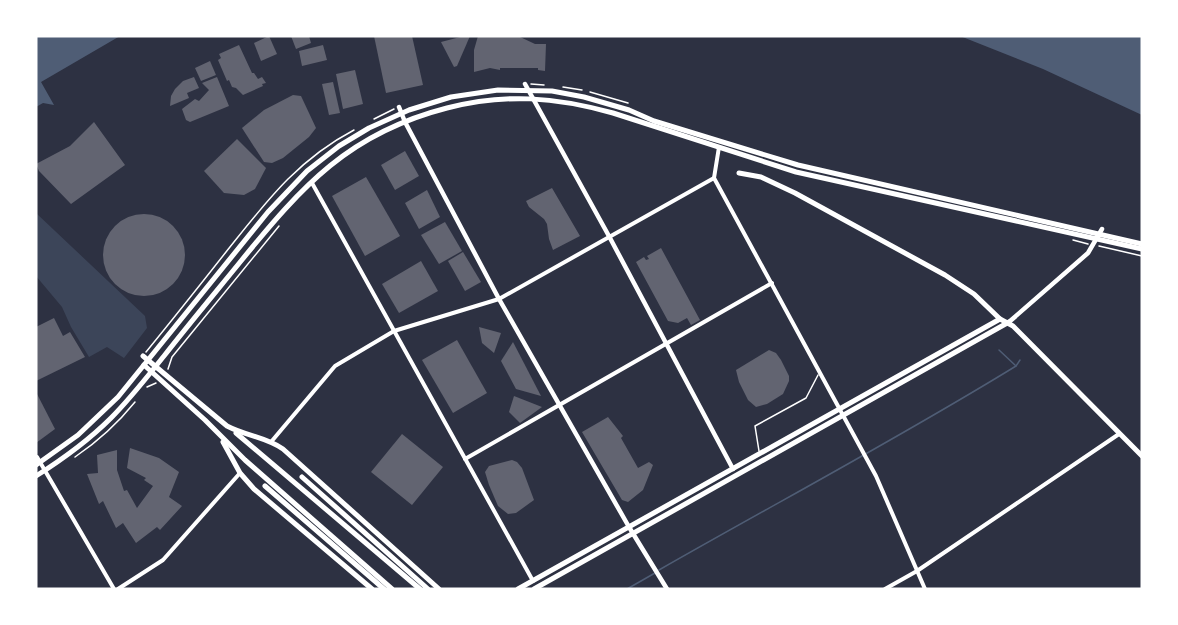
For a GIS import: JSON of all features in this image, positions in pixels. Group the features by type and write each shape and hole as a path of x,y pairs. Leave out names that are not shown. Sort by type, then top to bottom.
{"main road":[{"path":"38,461 64,446 118,397 145,360 268,212 317,162 351,138 400,110 466,94 498,90 552,92 584,97 796,172 1142,244"},
{"path":"36,476 97,431 125,404 276,218 311,181 356,147 405,122 458,105 515,97 532,97 599,109 719,144"},
{"path":"739,173 761,177 795,193 945,275 974,294 1000,319 1009,322 1142,456"},
{"path":"1099,234 1142,249"},
{"path":"518,589 1000,319"},
{"path":"534,589 1009,322"},
{"path":"145,360 156,366 421,586 430,589"},
{"path":"145,360 151,372 205,420 245,460 392,589"},
{"path":"205,420 227,447 240,473 261,496 372,589"},
{"path":"227,426 271,442 283,449 439,589"},
{"path":"302,477 421,586"},
{"path":"266,486 384,589"}],"street":[{"path":"525,84 733,469"},
{"path":"400,110 500,299 633,534 667,589"},
{"path":"719,144 714,178 870,464 925,589"},
{"path":"271,442 335,366 394,331 500,299 714,178"},
{"path":"311,181 533,580"},
{"path":"1009,322 1088,253 1099,234"},
{"path":"465,459 772,283"},
{"path":"885,589 917,571 1119,435"},
{"path":"38,461 46,470 116,589 163,560 240,473"}],"lane":[{"path":"760,453 755,426 806,398 820,372"}],"path":[{"path":"525,84 553,86"},
{"path":"562,87 629,104"},
{"path":"373,119 400,110"},
{"path":"145,360 264,205 294,172 328,144 355,129"},
{"path":"166,375 172,357 279,225"},
{"path":"146,387 161,381"},
{"path":"73,459 89,448 124,416 138,397"}],"shaded area":[{"path":"36,36 120,36 41,82 54,105 43,103 36,107"},
{"path":"960,36 1142,36 1142,115 1043,69"},
{"path":"36,213 145,316 147,328 124,358 107,347 89,357 62,307 36,276"}],"building":[{"path":"269,36 277,54 261,61 254,43"},
{"path":"291,36 309,36 311,43 296,49"},
{"path":"374,36 412,36 423,85 386,93"},
{"path":"470,36 457,66 454,67 441,42"},
{"path":"478,36 518,36 535,44 546,44 545,71 538,70 538,68 500,68 500,70 490,68 474,72 474,50"},
{"path":"239,45 252,73 258,79 262,77 266,83 243,95 232,87 229,80 227,81 218,60 221,58 219,54"},
{"path":"323,45 327,60 302,66 299,51"},
{"path":"210,61 216,75 201,81 195,68"},
{"path":"355,70 363,104 343,109 336,74"},
{"path":"194,77 199,88 187,93 189,98 170,106 171,96 175,89 183,81"},
{"path":"217,77 229,106 190,122 186,120 182,109 195,99 199,101 209,90 202,83"},
{"path":"333,82 340,113 329,115 322,84"},
{"path":"293,95 301,96 316,128 309,137 283,158 272,163 264,162 242,128 264,110"},
{"path":"94,122 125,165 71,204 39,171 36,164 70,146"},
{"path":"237,139 266,168 255,189 244,195 224,193 204,171"},
{"path":"405,151 419,176 395,190 381,165"},
{"path":"366,177 400,236 365,256 332,196"},
{"path":"552,188 580,236 553,250 547,224 529,207 526,201"},
{"path":"427,190 440,217 419,229 405,203"},
{"path":"144,214 160,217 173,226 182,239 185,255 182,271 173,284 160,293 144,296 128,293 115,284 106,271 103,255 106,239 115,226 128,217"},
{"path":"445,222 462,251 439,264 421,235"},
{"path":"661,248 700,320 691,325 687,318 678,323 668,321 636,262 644,257 646,260 649,259 647,256"},
{"path":"463,252 481,282 465,291 448,261"},
{"path":"421,261 438,291 399,313 382,284"},
{"path":"54,318 63,336 70,332 85,357 36,381 36,327"},
{"path":"479,327 501,333 494,353 482,343"},
{"path":"457,340 487,393 453,413 422,360"},
{"path":"513,342 541,396 516,389 501,361"},
{"path":"769,350 776,353 781,360 789,381 783,394 767,404 756,407 748,400 736,370"},
{"path":"36,392 55,429 36,443"},
{"path":"514,396 542,407 520,423 509,412"},
{"path":"608,417 623,436 621,438 638,468 649,462 653,465 643,490 628,502 622,500 582,432"},
{"path":"402,434 443,467 412,505 371,472"},
{"path":"130,448 159,458 179,472 169,497 182,506 160,530 157,527 136,543 123,523 116,528 103,501 99,504 87,474 98,473 97,455 117,450 117,470 124,491 127,490 137,508 153,486 144,480 146,478 127,468"},
{"path":"512,460 522,468 534,500 516,513 508,514 498,506 485,472 489,466"}],"waterway":[{"path":"999,350 1016,366"},
{"path":"659,570 928,419 1016,366 1020,360"},
{"path":"627,589 655,573"}]}
